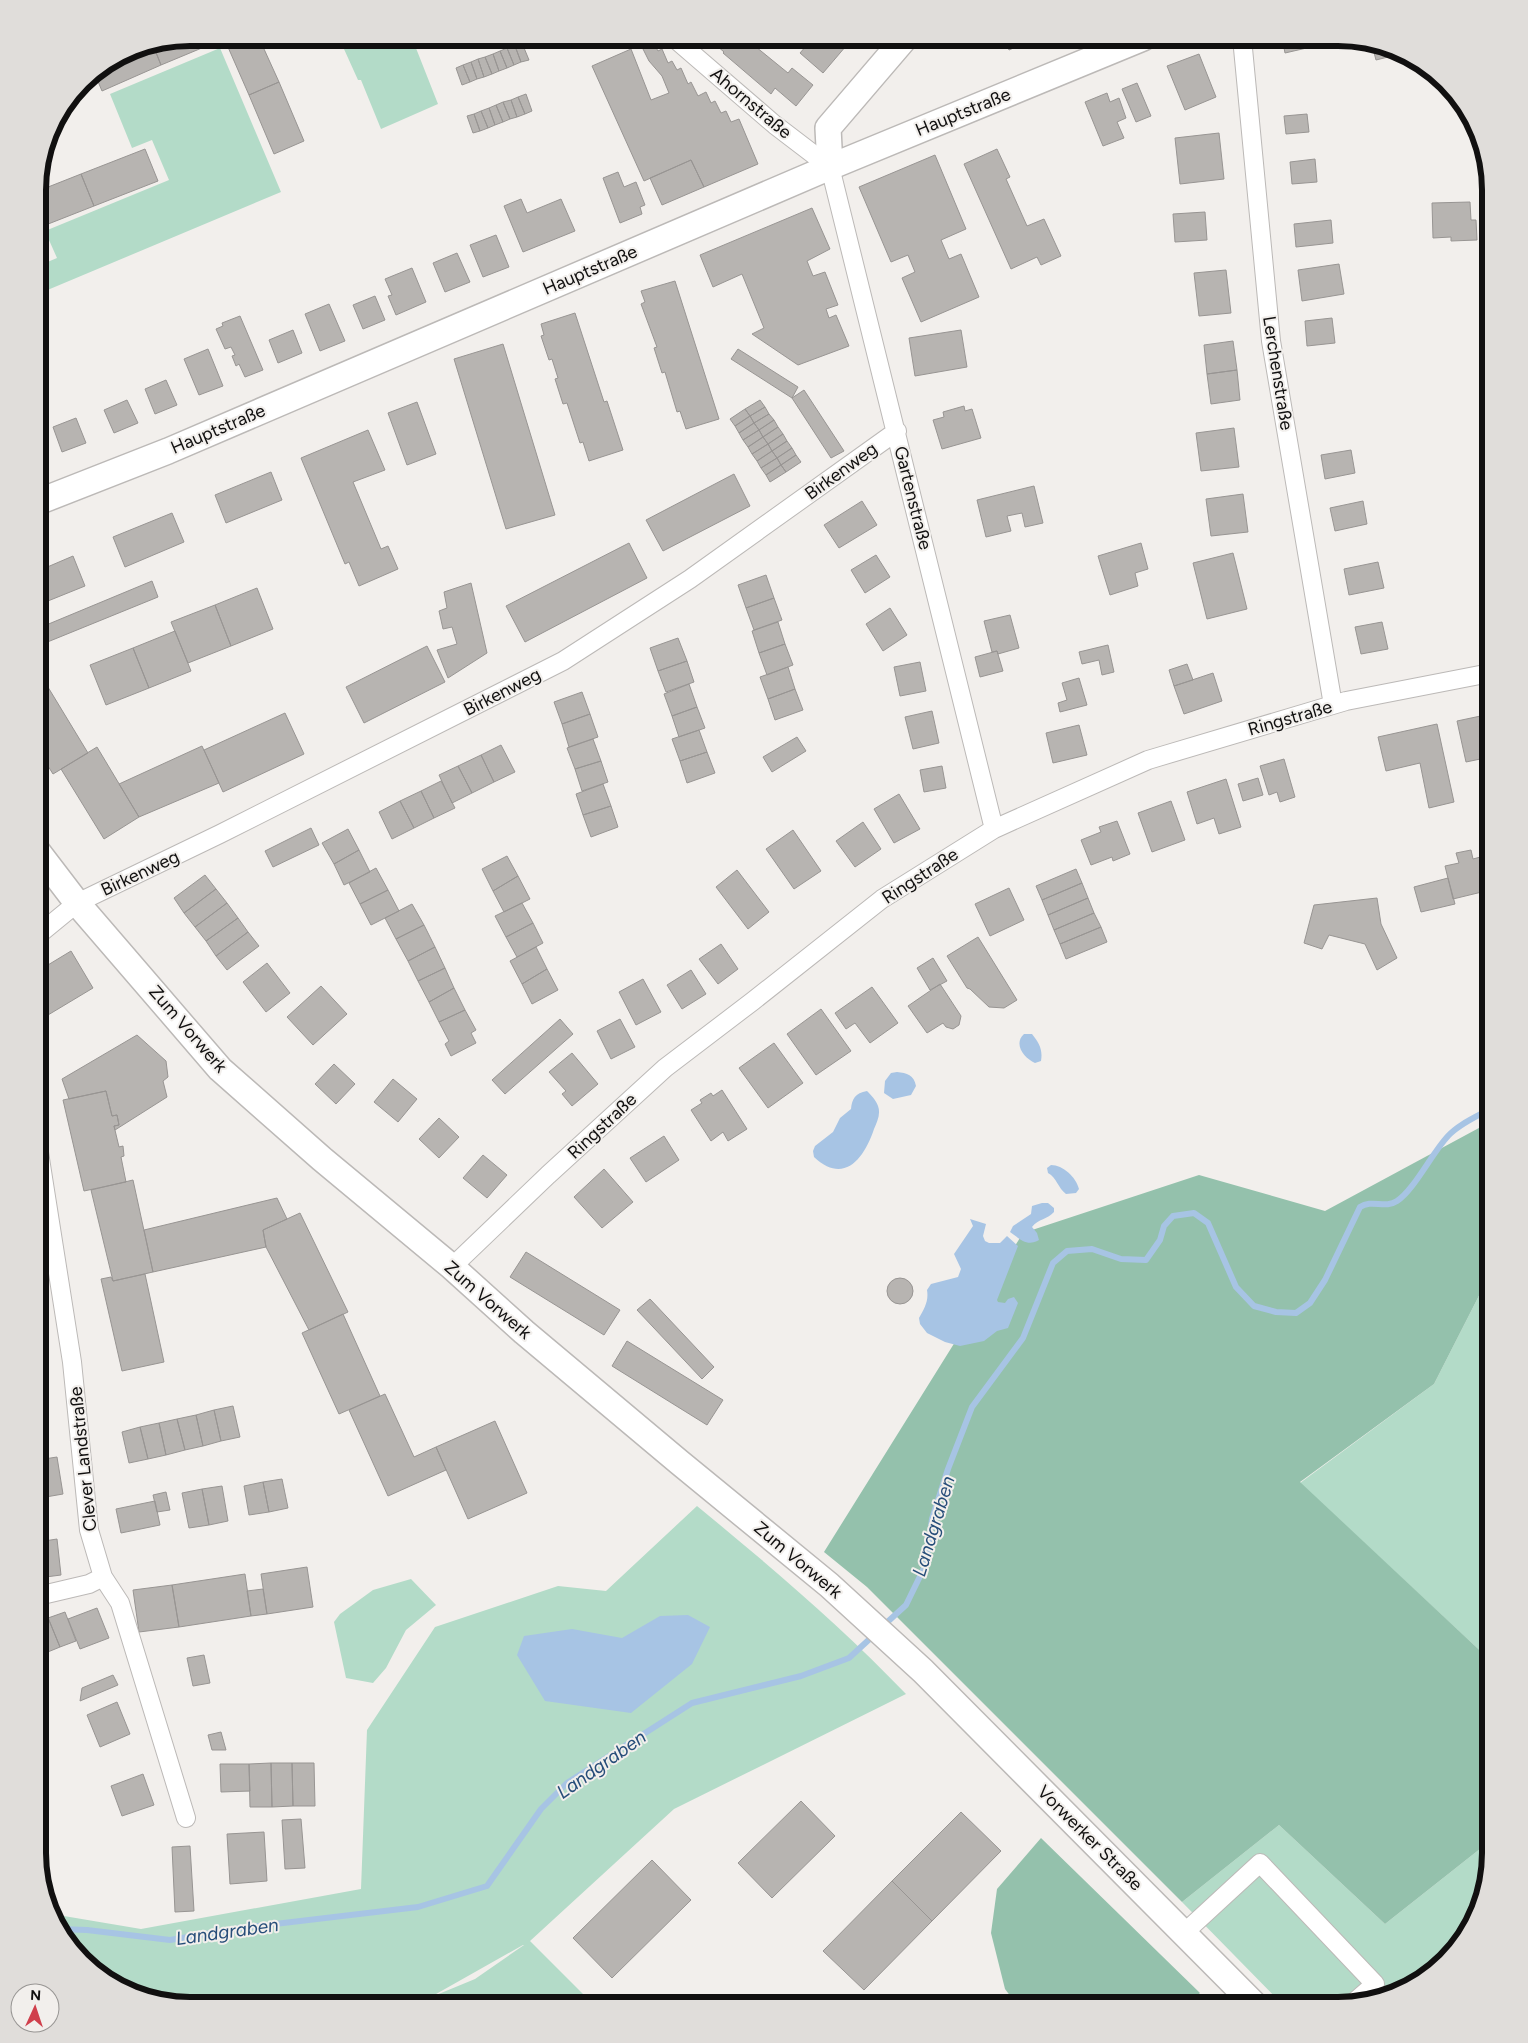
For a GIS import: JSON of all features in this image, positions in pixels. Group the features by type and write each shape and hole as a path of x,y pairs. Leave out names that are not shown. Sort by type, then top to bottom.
{"street":[{"name":"Ahornstraße","path":"684,46 775,125 830,167"},
{"path":"830,167 828,128 898,47"},
{"name":"Hauptstraße","path":"47,499 177,447 830,167 1122,47"},
{"name":"Lerchenstraße","path":"1243,47 1271,341 1333,705"},
{"name":"Gartenstraße","path":"830,167 897,431 994,829"},
{"name":"Birkenweg","path":"78,902 220,834 564,661 690,579 897,431"},
{"name":"Ringstraße","path":"452,1267 548,1175 665,1068 882,899 994,829 1148,760 1333,705 1482,675"},
{"path":"47,863 78,902 47,928"},
{"name":"Zum Vorwerk","path":"78,902 220,1069 322,1159 452,1267 524,1332 829,1585 915,1663"},
{"name":"Clever Landstraße","path":"46,1199 72,1362 89,1530 103,1577 120,1603 186,1818"},
{"path":"46,1594 89,1584 103,1577"},
{"name":"Vorwerker Straße","path":"915,1663 1246,1997"},
{"path":"1184,1933 1260,1863 1374,1984 1362,1995"}],"green space":[{"path":"343,46 415,46 438,104 381,129 361,80 358,80"},
{"path":"220,48 281,192 47,290 47,262 57,258 47,235 47,230 169,180 152,140 132,148 110,94"},
{"path":"1482,1126 1482,1290 1434,1384 1300,1482 1482,1653 1482,1847 1385,1924 1279,1825 1182,1902 867,1587 824,1552 1023,1233 1199,1175 1325,1211"},
{"path":"1482,1290 1482,1653 1300,1483 1434,1384"},
{"path":"697,1506 804,1597 856,1644 906,1694 674,1809 530,1941 586,1997 431,1997 475,1979 524,1945 431,1997 171,1996 135,1986 118,1978 88,1955 70,1933 60,1915 141,1929 361,1889 367,1730 435,1627 558,1586 606,1591"},
{"path":"411,1579 436,1605 406,1630 386,1668 373,1683 346,1678 334,1622 340,1614 373,1590"},
{"path":"1279,1825 1385,1924 1482,1847 1481,1872 1477,1890 1463,1925 1452,1941 1433,1961 1410,1978 1393,1986 1357,1996 1275,1997 1182,1902"},
{"path":"1041,1838 1200,1993 1196,1997 1011,1997 1005,1989 991,1933 997,1889"}],"water":[{"path":"1024,1034 1032,1034 1037,1040 1041,1050 1041,1061 1035,1063 1027,1058 1021,1050 1020,1042"},
{"path":"897,1072 910,1075 914,1079 916,1086 911,1095 893,1099 884,1093 885,1081 891,1073"},
{"path":"867,1091 876,1102 879,1112 865,1150 852,1165 844,1168 835,1169 825,1165 814,1157 813,1151 815,1146 833,1132 840,1118 851,1109 855,1097"},
{"path":"1051,1165 1064,1169 1072,1176 1079,1189 1076,1193 1066,1194 1063,1192 1048,1173 1047,1168"},
{"path":"1048,1203 1054,1208 1054,1212 1032,1227 1037,1233 1039,1240 1031,1243 1027,1242 1010,1232 1013,1226 1031,1214 1032,1206"},
{"path":"970,1219 986,1224 983,1236 985,1241 1000,1243 1007,1236 1018,1246 997,1300 998,1302 1005,1303 1008,1299 1014,1297 1018,1303 1008,1328 997,1331 984,1341 960,1346 945,1342 927,1333 920,1324 919,1318 926,1305 927,1290 931,1284 958,1277 961,1269 954,1254 973,1226"},
{"path":"688,1615 710,1627 692,1664 631,1713 545,1701 517,1655 524,1636 572,1629 622,1638 660,1616"}],"building":[{"path":"207,46 161,65 155,51 171,47"},
{"path":"228,46 263,46 279,82 249,95"},
{"path":"515,46 523,46 529,60 521,62"},
{"path":"515,46 521,62 514,65 507,48"},
{"path":"649,46 655,46 658,51 662,49 668,63 672,61 677,70 681,68 688,84 691,82 698,96 706,92 711,103 715,101 721,113 726,111 731,122 739,119 758,164 704,187 691,160 644,181 592,66 631,49 651,100 669,93 662,76 649,61 643,49"},
{"path":"718,46 755,46 788,73 792,68 813,85 796,106 775,88 771,94"},
{"path":"806,47 846,47 823,73 800,53"},
{"path":"1284,47 1311,47 1285,53"},
{"path":"507,48 514,65 507,68 500,51"},
{"path":"155,51 161,65 102,91 97,80 110,70 135,57"},
{"path":"500,51 507,68 499,71 493,54"},
{"path":"1374,51 1391,56 1376,60"},
{"path":"493,54 499,71 492,74 485,57"},
{"path":"1199,54 1216,97 1185,110 1167,66"},
{"path":"485,57 492,74 484,77 478,59"},
{"path":"478,59 484,77 477,79 471,62"},
{"path":"471,62 477,79 470,82 463,65"},
{"path":"463,65 470,82 462,85 456,68"},
{"path":"279,82 304,141 274,154 249,95"},
{"path":"1137,83 1151,116 1136,122 1122,89"},
{"path":"1107,93 1110,102 1119,98 1126,118 1117,122 1124,138 1103,146 1085,102"},
{"path":"526,94 532,111 525,114 518,97"},
{"path":"518,97 525,114 517,117 511,100"},
{"path":"511,100 517,117 510,119 503,102"},
{"path":"503,102 510,119 503,122 496,105"},
{"path":"496,105 503,122 495,125 489,108"},
{"path":"489,108 495,125 488,128 481,111"},
{"path":"481,111 488,128 480,131 474,114"},
{"path":"474,114 480,131 473,133 467,116"},
{"path":"1307,114 1309,132 1286,134 1284,116"},
{"path":"1219,133 1224,179 1180,184 1175,138"},
{"path":"145,149 158,181 94,206 81,174"},
{"path":"997,149 1010,177 1006,179 1027,226 1044,219 1061,256 1041,265 1037,257 1011,269 964,164"},
{"path":"935,155 966,229 941,240 949,259 961,254 979,297 921,322 902,278 915,272 908,255 891,262 859,187"},
{"path":"1315,159 1317,182 1292,184 1290,162"},
{"path":"691,160 704,187 662,205 650,178"},
{"path":"618,172 624,187 636,182 645,205 640,207 642,214 620,223 603,178"},
{"path":"81,174 94,206 47,224 47,187"},
{"path":"521,199 527,213 561,199 575,231 523,252 504,206"},
{"path":"1470,202 1471,220 1476,220 1477,240 1451,241 1451,237 1433,238 1432,203"},
{"path":"812,208 830,249 807,261 813,276 825,272 838,305 826,309 829,318 836,315 849,346 798,365 752,334 764,328 742,274 713,287 700,255"},
{"path":"1205,212 1207,240 1175,242 1173,214"},
{"path":"1331,220 1333,243 1296,247 1294,224"},
{"path":"496,235 509,267 483,277 470,245"},
{"path":"457,253 470,282 445,292 433,263"},
{"path":"1339,264 1344,294 1302,301 1298,270"},
{"path":"412,268 426,302 396,315 388,296 392,295 385,279"},
{"path":"1226,270 1231,313 1199,316 1194,273"},
{"path":"675,281 719,419 686,429 680,411 677,412 665,372 662,373 654,348 657,347 641,304 645,302 641,291"},
{"path":"375,296 385,320 363,329 353,305"},
{"path":"329,304 345,341 320,351 305,314"},
{"path":"575,313 604,402 607,401 623,450 589,461 583,442 580,443 567,403 563,404 555,379 558,378 552,359 549,360 541,336 544,335 541,324"},
{"path":"240,316 263,370 245,377 239,364 236,366 232,356 235,355 231,347 225,349 216,329 223,326 222,323"},
{"path":"1332,318 1335,343 1307,346 1305,321"},
{"path":"293,330 302,353 278,363 269,340"},
{"path":"961,330 967,367 915,376 909,338"},
{"path":"1233,341 1237,370 1207,374 1204,345"},
{"path":"503,344 555,515 506,529 454,359"},
{"path":"208,349 223,386 199,395 184,359"},
{"path":"738,349 798,387 792,398 731,359"},
{"path":"1237,370 1240,400 1211,404 1207,374"},
{"path":"166,380 177,405 155,414 145,389"},
{"path":"804,390 844,451 831,458 792,398"},
{"path":"127,400 138,423 114,433 104,410"},
{"path":"760,400 765,407 750,416 745,409"},
{"path":"417,402 436,454 407,465 388,413"},
{"path":"964,406 965,411 972,409 981,438 942,449 933,420 944,417 943,412"},
{"path":"765,407 769,414 754,423 750,416"},
{"path":"745,409 750,416 735,426 730,419"},
{"path":"769,414 774,420 759,430 754,423"},
{"path":"750,416 754,423 739,433 735,426"},
{"path":"76,418 86,443 62,452 53,427"},
{"path":"774,420 778,427 763,437 759,430"},
{"path":"754,423 759,430 743,440 739,433"},
{"path":"778,427 783,434 768,444 763,437"},
{"path":"1234,428 1239,467 1201,471 1196,433"},
{"path":"368,430 385,470 353,482 381,549 388,546 398,569 359,586 349,562 345,564 301,458"},
{"path":"759,430 763,437 748,447 743,440"},
{"path":"783,434 787,441 772,451 768,444"},
{"path":"763,437 768,444 752,454 748,447"},
{"path":"787,441 792,448 777,458 772,451"},
{"path":"768,444 772,451 757,461 752,454"},
{"path":"792,448 796,455 781,465 777,458"},
{"path":"1351,450 1355,473 1325,479 1321,455"},
{"path":"772,451 777,458 761,468 757,461"},
{"path":"796,455 801,462 786,472 781,465"},
{"path":"777,458 781,465 766,475 761,468"},
{"path":"781,465 786,472 770,482 766,475"},
{"path":"271,472 282,500 226,523 215,495"},
{"path":"734,474 750,506 663,551 646,520"},
{"path":"1034,486 1043,523 1025,527 1022,513 1007,516 1011,531 986,537 977,500"},
{"path":"1243,494 1248,532 1211,536 1206,499"},
{"path":"862,501 877,525 839,548 824,525"},
{"path":"1363,501 1367,524 1335,531 1330,508"},
{"path":"172,513 184,542 125,567 113,537"},
{"path":"629,543 647,578 525,642 506,606"},
{"path":"1141,543 1148,569 1135,573 1138,586 1110,595 1098,556"},
{"path":"1233,553 1247,609 1207,619 1193,563"},
{"path":"876,555 890,577 865,593 851,570"},
{"path":"73,556 85,586 47,601 47,567"},
{"path":"1378,562 1384,588 1349,595 1344,569"},
{"path":"766,575 774,598 746,608 738,585"},
{"path":"152,581 158,597 47,642 47,625"},
{"path":"471,583 487,653 448,678 437,650 457,644 452,627 443,629 439,611 447,608 444,592"},
{"path":"257,588 273,629 231,646 215,605"},
{"path":"774,598 782,620 754,630 746,608"},
{"path":"215,605 231,646 188,663 171,622"},
{"path":"890,608 907,635 883,651 866,624"},
{"path":"1010,615 1019,648 998,654 997,651 992,652 984,621"},
{"path":"778,622 785,644 759,653 752,631"},
{"path":"1382,622 1388,649 1361,654 1355,627"},
{"path":"175,631 191,671 149,688 133,648"},
{"path":"678,638 687,661 658,671 650,648"},
{"path":"785,644 793,665 767,675 759,653"},
{"path":"1108,645 1114,672 1102,675 1099,660 1082,664 1079,652"},
{"path":"427,646 445,682 364,723 346,687"},
{"path":"133,648 149,688 106,705 90,665"},
{"path":"997,651 1003,671 980,677 975,657"},
{"path":"687,661 694,682 666,692 658,671"},
{"path":"920,662 926,691 900,696 894,667"},
{"path":"1187,664 1193,680 1174,686 1169,670"},
{"path":"788,667 795,689 768,699 760,677"},
{"path":"1213,673 1222,701 1184,714 1174,686"},
{"path":"1079,678 1087,705 1060,712 1058,703 1067,700 1062,683"},
{"path":"689,684 697,707 672,716 664,694"},
{"path":"47,685 88,753 53,774 47,764"},
{"path":"795,689 803,710 775,720 768,699"},
{"path":"582,692 590,714 562,724 554,702"},
{"path":"697,707 705,728 679,737 672,716"},
{"path":"932,711 939,743 913,749 905,717"},
{"path":"285,713 304,754 223,792 204,750"},
{"path":"590,714 598,737 569,747 562,724"},
{"path":"1482,716 1482,759 1466,762 1457,721"},
{"path":"1437,724 1454,802 1429,808 1420,763 1386,771 1378,737"},
{"path":"1079,725 1087,755 1053,763 1046,733"},
{"path":"699,730 707,752 680,761 672,739"},
{"path":"797,737 806,751 772,772 763,757"},
{"path":"593,739 601,761 575,769 567,748"},
{"path":"501,745 515,772 494,782 481,755"},
{"path":"202,746 219,783 139,817 119,784"},
{"path":"97,747 139,817 104,839 61,769"},
{"path":"707,752 715,773 687,783 680,761"},
{"path":"481,755 494,782 472,793 458,766"},
{"path":"1284,759 1295,797 1280,802 1277,792 1269,795 1260,766"},
{"path":"601,761 608,782 582,791 575,769"},
{"path":"458,766 472,793 452,803 439,775"},
{"path":"942,766 946,788 924,792 920,770"},
{"path":"1258,778 1263,795 1243,801 1238,784"},
{"path":"1226,779 1241,827 1219,834 1214,818 1197,824 1187,792"},
{"path":"441,781 455,808 434,818 421,791"},
{"path":"603,784 611,806 583,815 576,794"},
{"path":"421,791 434,818 414,828 400,801"},
{"path":"899,794 920,829 894,843 874,809"},
{"path":"400,801 414,828 392,839 379,812"},
{"path":"1171,801 1185,840 1152,852 1138,813"},
{"path":"611,806 618,827 591,837 583,815"},
{"path":"1117,821 1130,854 1113,861 1112,857 1091,865 1081,840 1101,832 1099,827"},
{"path":"863,822 881,849 855,867 836,841"},
{"path":"311,828 319,845 273,867 265,851"},
{"path":"348,829 359,850 334,864 322,843"},
{"path":"793,830 821,871 794,889 766,849"},
{"path":"359,850 370,872 344,885 334,864"},
{"path":"1471,850 1473,859 1482,857 1482,892 1453,899 1445,866 1459,863 1456,853"},
{"path":"507,856 518,876 493,891 482,869"},
{"path":"376,868 388,890 360,904 349,883"},
{"path":"1076,869 1082,883 1042,900 1036,886"},
{"path":"737,870 769,912 748,929 716,887"},
{"path":"205,875 216,889 184,913 174,898"},
{"path":"518,876 530,899 504,912 493,891"},
{"path":"1448,878 1455,904 1421,912 1414,887"},
{"path":"1082,883 1088,898 1048,915 1042,900"},
{"path":"1009,888 1024,920 990,936 975,904"},
{"path":"216,889 227,903 195,927 184,913"},
{"path":"388,890 399,911 371,925 360,904"},
{"path":"1088,898 1094,913 1054,930 1048,915"},
{"path":"1377,898 1381,924 1397,958 1377,970 1365,944 1329,935 1322,949 1304,943 1314,905"},
{"path":"227,903 238,918 206,941 195,927"},
{"path":"522,903 533,923 506,937 495,916"},
{"path":"412,904 424,925 396,939 385,918"},
{"path":"1094,913 1101,927 1060,944 1054,930"},
{"path":"238,918 248,932 216,956 206,941"},
{"path":"533,923 543,943 517,957 506,937"},
{"path":"424,925 435,947 408,961 396,939"},
{"path":"1101,927 1107,942 1066,959 1060,944"},
{"path":"248,932 259,946 227,970 216,956"},
{"path":"978,937 1017,1000 1004,1008 989,1007 967,988 947,956"},
{"path":"721,944 738,969 718,984 699,959"},
{"path":"435,947 445,968 418,981 408,961"},
{"path":"536,947 547,969 522,984 510,961"},
{"path":"71,951 93,988 47,1016 47,966"},
{"path":"933,958 947,981 930,990 917,968"},
{"path":"267,963 290,993 266,1012 243,982"},
{"path":"445,968 454,988 429,1002 418,981"},
{"path":"547,969 558,990 532,1004 522,984"},
{"path":"691,970 706,994 682,1009 667,985"},
{"path":"643,979 661,1012 636,1025 619,992"},
{"path":"940,984 961,1016 959,1025 953,1029 946,1027 943,1023 927,1033 908,1006"},
{"path":"321,986 347,1014 313,1045 287,1017"},
{"path":"872,987 898,1023 870,1043 855,1023 846,1029 835,1013"},
{"path":"454,988 465,1010 439,1022 429,1002"},
{"path":"821,1009 851,1051 816,1075 787,1034"},
{"path":"465,1010 476,1030 471,1033 476,1043 451,1056 445,1044 449,1041 439,1022"},
{"path":"560,1019 573,1034 505,1094 492,1080"},
{"path":"620,1019 635,1047 611,1059 597,1031"},
{"path":"137,1035 166,1061 168,1077 163,1081 167,1097 115,1130 114,1126 119,1125 117,1115 112,1116 106,1091 69,1099 62,1079"},
{"path":"774,1043 803,1083 768,1108 739,1068"},
{"path":"572,1053 598,1084 572,1106 562,1094 566,1091 549,1072"},
{"path":"334,1064 355,1084 336,1104 315,1084"},
{"path":"393,1079 417,1099 398,1122 374,1102"},
{"path":"722,1090 747,1129 728,1141 723,1132 711,1141 691,1110 702,1103 700,1100 711,1093 713,1096"},
{"path":"106,1091 112,1116 117,1115 119,1125 114,1126 119,1147 123,1146 124,1156 121,1157 126,1182 84,1191 63,1100"},
{"path":"439,1118 459,1137 439,1158 419,1139"},
{"path":"664,1136 679,1160 646,1182 630,1158"},
{"path":"483,1155 507,1175 487,1198 463,1178"},
{"path":"604,1169 633,1202 602,1228 574,1197"},
{"path":"133,1180 153,1272 113,1281 91,1190"},
{"path":"277,1198 287,1219 263,1230 266,1247 153,1272 144,1230"},
{"path":"300,1213 348,1312 309,1330 266,1247 263,1230"},
{"path":"526,1252 620,1310 604,1335 510,1277"},
{"path":"145,1274 164,1362 122,1371 101,1279 111,1277 113,1281"},
{"path":"900,1278 909,1282 913,1291 909,1300 900,1304 891,1300 887,1291 891,1282"},
{"path":"650,1299 714,1367 702,1379 637,1310"},
{"path":"343,1314 380,1396 339,1414 302,1333"},
{"path":"627,1341 723,1400 707,1425 612,1366"},
{"path":"385,1394 414,1457 436,1447 446,1470 388,1496 349,1410"},
{"path":"233,1406 240,1437 221,1441 214,1410"},
{"path":"214,1410 221,1441 203,1446 196,1415"},
{"path":"196,1415 203,1446 185,1450 177,1419"},
{"path":"177,1419 185,1450 166,1455 159,1423"},
{"path":"495,1421 527,1493 468,1519 436,1447"},
{"path":"159,1423 166,1455 148,1459 140,1427"},
{"path":"140,1427 148,1459 129,1463 122,1432"},
{"path":"57,1457 63,1494 46,1497 46,1459"},
{"path":"282,1479 288,1508 269,1512 263,1482"},
{"path":"263,1482 269,1512 249,1515 244,1486"},
{"path":"222,1486 228,1521 209,1525 202,1489"},
{"path":"202,1489 209,1525 189,1528 182,1493"},
{"path":"166,1492 170,1510 157,1512 153,1495"},
{"path":"155,1501 160,1525 121,1533 116,1509"},
{"path":"57,1539 61,1575 46,1577 46,1541"},
{"path":"307,1567 313,1607 267,1614 261,1574"},
{"path":"245,1574 251,1616 179,1627 172,1585"},
{"path":"172,1585 179,1627 139,1632 133,1590"},
{"path":"263,1589 267,1614 251,1616 247,1591"},
{"path":"97,1608 109,1638 80,1649 68,1619"},
{"path":"65,1612 76,1641 60,1647 48,1618"},
{"path":"46,1615 60,1647 46,1653"},
{"path":"204,1655 210,1683 193,1686 187,1658"},
{"path":"113,1675 118,1685 80,1701 82,1688"},
{"path":"117,1702 130,1734 100,1747 87,1715"},
{"path":"221,1732 226,1750 212,1750 208,1735"},
{"path":"271,1763 272,1807 250,1807 249,1764"},
{"path":"271,1763 292,1763 293,1806 272,1807"},
{"path":"292,1763 314,1763 315,1806 293,1806"},
{"path":"220,1764 249,1764 250,1791 221,1792"},
{"path":"143,1774 154,1805 122,1816 111,1786"},
{"path":"801,1801 835,1836 772,1898 738,1863"},
{"path":"961,1812 1001,1851 932,1921 892,1881"},
{"path":"301,1819 305,1868 285,1869 282,1820"},
{"path":"264,1832 267,1881 230,1884 227,1834"},
{"path":"190,1846 194,1911 175,1912 172,1847"},
{"path":"652,1860 691,1900 612,1978 573,1938"},
{"path":"892,1881 932,1921 864,1990 823,1951"}],"waterway":[{"name":"Landgraben","path":"883,1626 906,1605 926,1564 932,1519 948,1469 972,1407 1023,1338 1053,1263 1067,1251 1092,1249 1121,1259 1146,1260 1160,1240 1164,1226 1173,1216 1194,1213 1208,1223 1236,1287 1254,1306 1276,1312 1296,1313 1310,1303 1325,1280 1360,1207 1369,1204 1388,1204 1397,1201 1410,1189 1448,1136 1462,1124 1482,1113"},
{"name":"Landgraben","path":"68,1929 170,1940 241,1928 418,1907 487,1886 541,1809 567,1783 692,1703 801,1676 849,1658 874,1635"}]}
